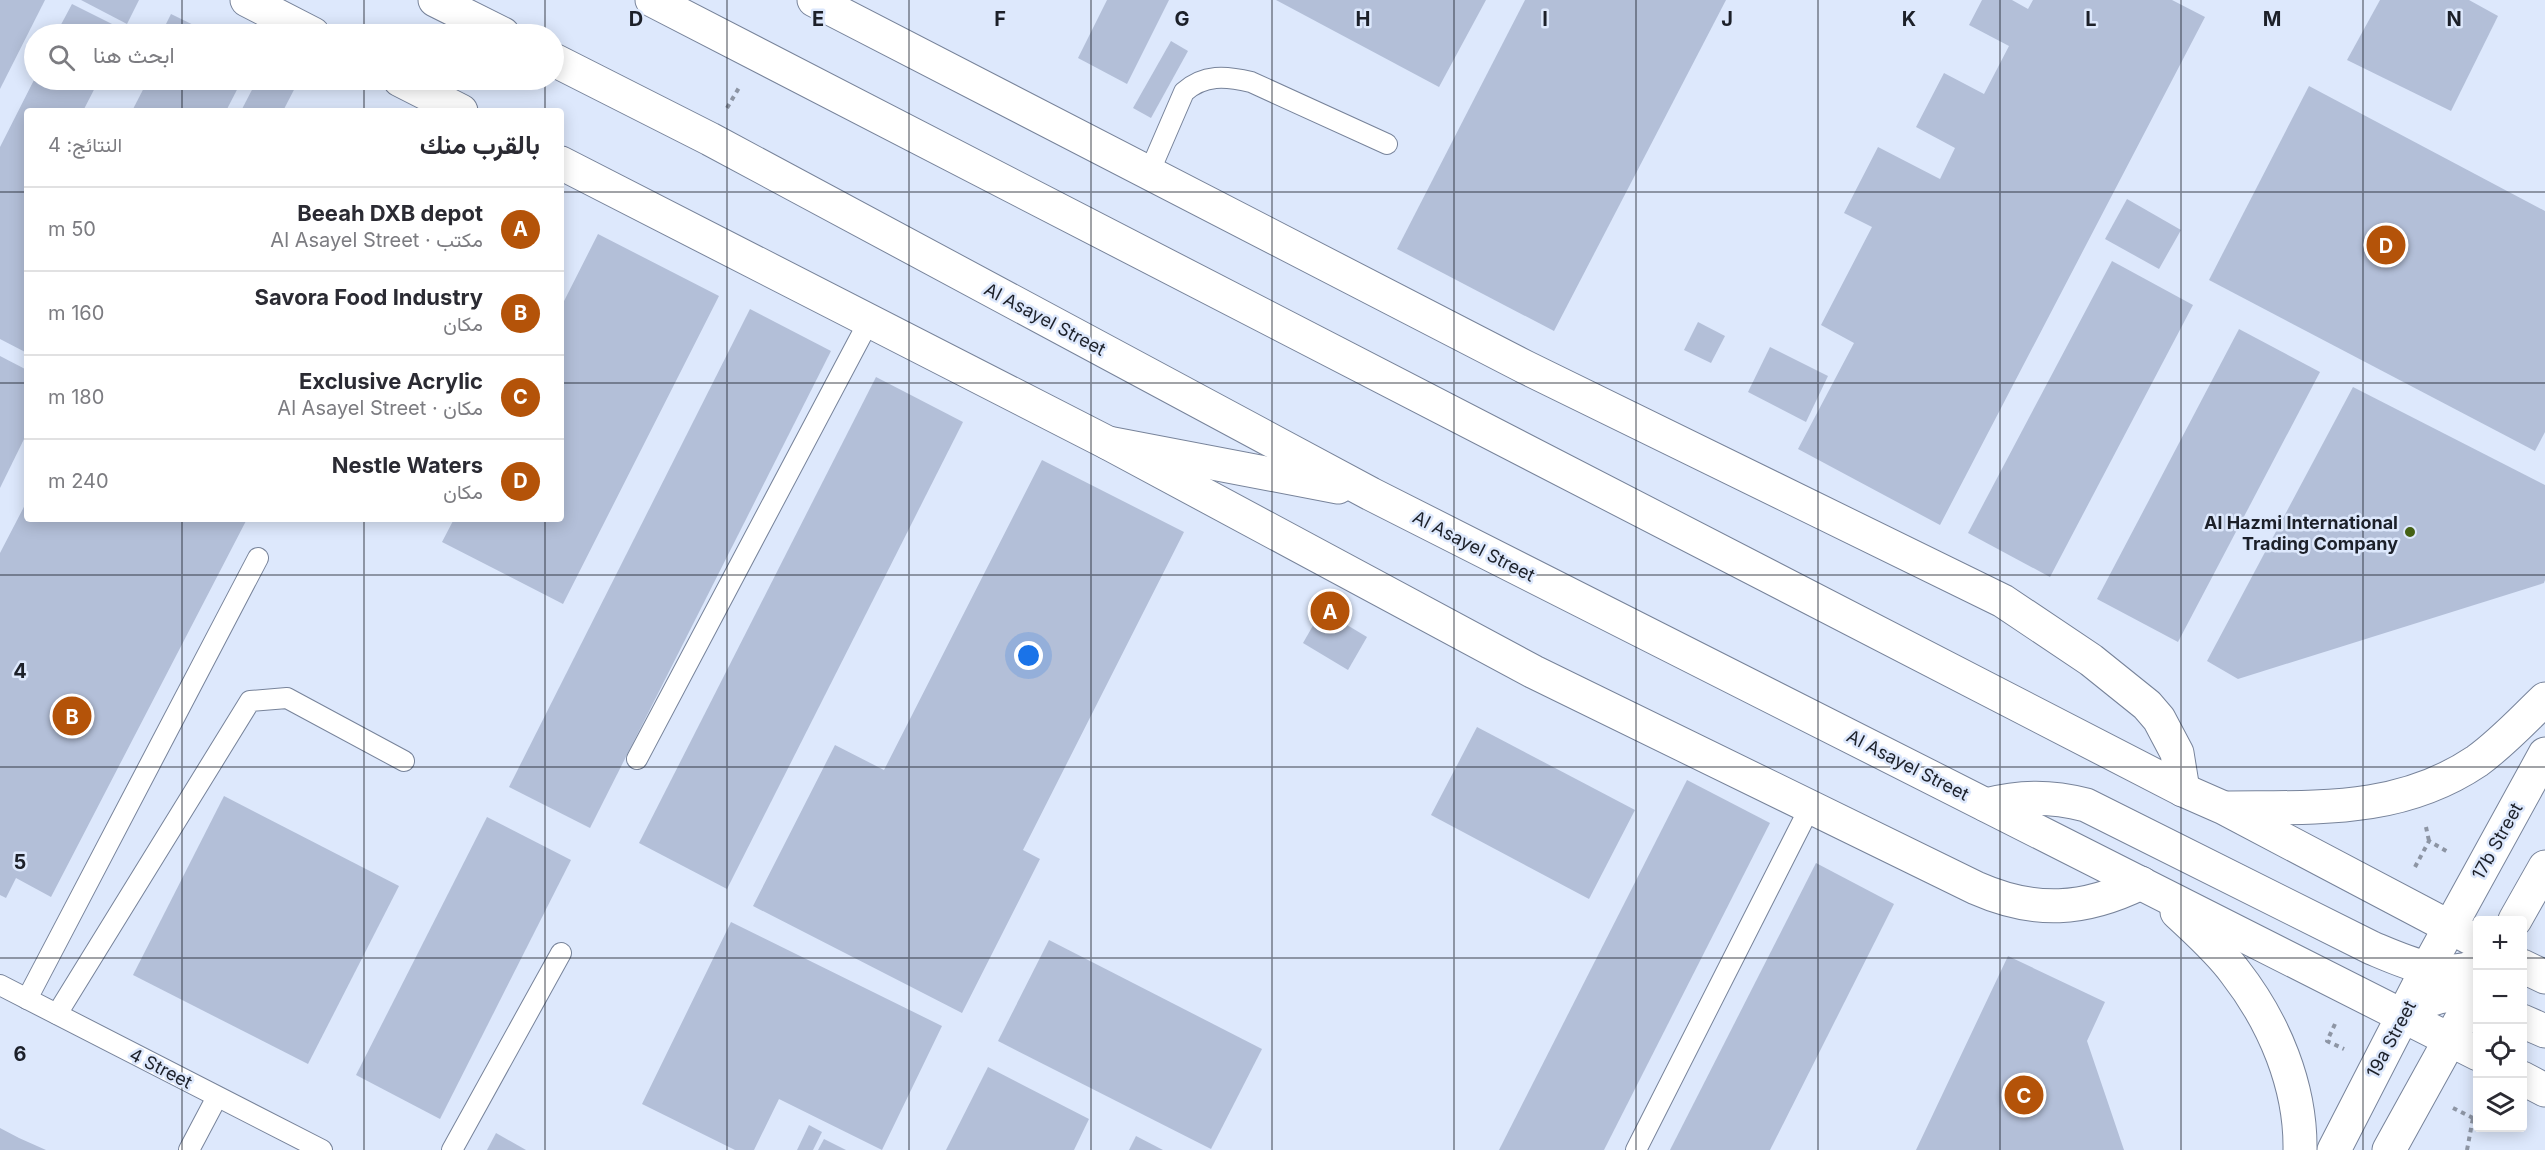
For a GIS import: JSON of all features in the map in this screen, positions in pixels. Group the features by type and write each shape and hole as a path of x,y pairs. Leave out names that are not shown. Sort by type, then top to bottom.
{"main road":[{"path":"247,0 294,24"},
{"path":"435,0 483,24"},
{"path":"652,0 2183,789 2224,808 2473,940"},
{"path":"814,0 1525,367 2003,602 2091,660 2146,705 2169,735 2177,753 2183,789"},
{"name":"Al Asayel Street","path":"564,65 710,139 1371,494 2464,1047"},
{"path":"420,90 455,108"},
{"path":"564,165 1108,442 1534,672 1976,888 1998,898 2022,904 2047,906 2096,902 2147,886 2209,942 2256,1000 2274,1034 2288,1071 2296,1105 2300,1150"},
{"path":"1108,442 1371,494"},
{"path":"2224,808 2340,807 2394,798 2419,790 2477,761 2503,741 2545,699"},
{"name":"17b Street","path":"2449,928 2545,754"},
{"path":"1986,805 2011,798 2036,797 2061,799 2086,806 2372,948 2428,967 2457,970 2473,966"},
{"path":"2518,916 2545,867"},
{"name":"19a Street","path":"2334,1150 2449,928"},
{"path":"2527,968 2545,977"},
{"path":"2404,1016 2429,999 2458,995 2473,996"},
{"path":"2389,1150 2464,1047 2473,1009"},
{"path":"2527,1023 2545,1031"},
{"path":"2527,1080 2545,1090"}],"lane":[{"path":"1149,173 1184,92 1191,85 1214,77 1230,77 1251,82 1387,144"},
{"path":"637,759 869,321"},
{"path":"27,999 258,558"},
{"path":"57,1014 250,700 287,698 404,761"},
{"path":"1636,1150 1810,807"},
{"path":"452,1150 561,953"},
{"name":"4 Street","path":"0,985 322,1150"},
{"path":"189,1150 217,1096"}],"path":[{"path":"2467,1150 2472,1118"}],"building":[{"path":"0,0 45,0 33,24 24,24 24,42 0,89"},
{"path":"81,0 139,0 127,24"},
{"path":"1107,0 1169,0 1127,84 1078,58"},
{"path":"1276,0 1486,0 1439,87"},
{"path":"1525,0 1726,0 1554,331 1397,249"},
{"path":"1982,0 2012,0 2028,9 2033,0 2172,0 2205,17 1940,525 1798,449 1854,343 1821,325 1872,227 1844,213 1878,147 1940,179 1955,148 1916,127 1944,73 1984,94 2009,46 1969,25"},
{"path":"2380,0 2469,0 2498,16 2451,111 2347,60"},
{"path":"72,4 112,24 61,24"},
{"path":"171,14 192,24 166,24"},
{"path":"1171,41 1188,51 1151,118 1133,108"},
{"path":"2309,86 2545,211 2545,432 2535,451 2209,280"},
{"path":"29,90 94,90 85,108 24,108 24,351 0,339 0,147"},
{"path":"143,90 237,90 228,108 134,108"},
{"path":"252,90 294,90 285,108 243,108"},
{"path":"2127,199 2181,230 2159,269 2105,239"},
{"path":"598,234 719,296 563,604 442,542 452,522 564,522 564,301"},
{"path":"2112,261 2193,305 2050,577 1968,533"},
{"path":"750,309 831,351 590,828 509,787"},
{"path":"1698,322 1725,336 1711,363 1684,350"},
{"path":"2239,329 2320,372 2178,642 2097,599"},
{"path":"1770,347 1828,376 1806,422 1748,392"},
{"path":"0,356 24,368 24,439 0,488"},
{"path":"876,377 963,422 727,889 639,843"},
{"name":"Al Hazmi International Trading Company","path":"2353,387 2545,485 2544,583 2238,679 2207,661"},
{"path":"1042,460 1184,532 1023,850 1040,859 962,1013 753,906 835,745 884,770"},
{"path":"24,507 24,522 245,522 51,897 16,878 6,898 0,895 0,553"},
{"path":"1322,610 1367,637 1348,670 1303,643"},
{"path":"1477,727 1635,810 1589,899 1431,815"},
{"path":"1687,780 1770,823 1604,1150 1499,1150"},
{"path":"224,796 399,886 308,1064 133,975"},
{"path":"487,817 571,860 440,1119 356,1075"},
{"path":"1816,863 1894,904 1770,1150 1670,1150"},
{"path":"731,922 942,1026 882,1150 779,1099 754,1150 735,1150 642,1104"},
{"path":"1049,940 1262,1049 1211,1149 998,1041"},
{"path":"2008,956 2105,1002 2087,1041 2124,1150 1916,1150"},
{"path":"988,1067 1089,1119 1074,1150 946,1150"},
{"path":"809,1125 822,1132 813,1150 797,1150"},
{"path":"0,1128 19,1138 46,1150 0,1150"},
{"path":"496,1133 526,1150 487,1150"},
{"path":"1136,1136 1163,1150 1129,1150"},
{"path":"824,1139 846,1150 818,1150"}],"place":[{"name":"Nestle Waters","path":"2386,245"},
{"name":"Al Hazmi International Trading Company","path":"2410,532"},
{"name":"Beeah DXB depot","path":"1330,611"},
{"name":"Savora Food Industry","path":"72,716"},
{"name":"Exclusive Acrylic","path":"2024,1095"}]}
